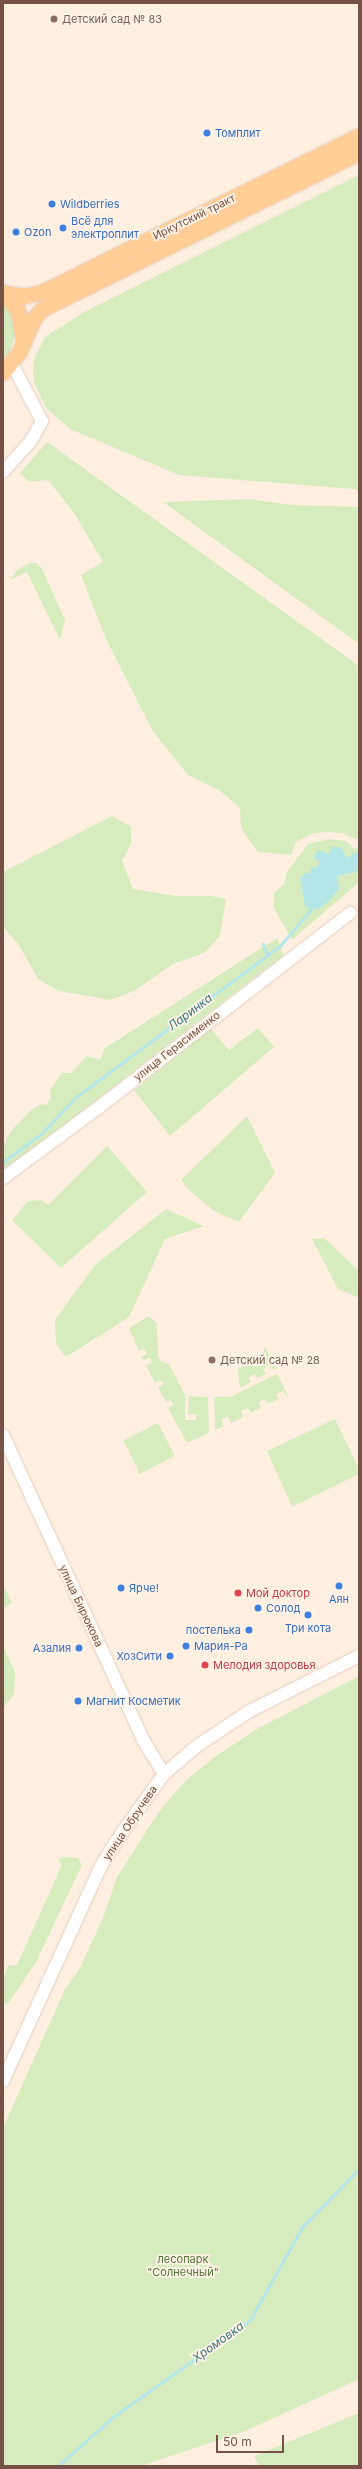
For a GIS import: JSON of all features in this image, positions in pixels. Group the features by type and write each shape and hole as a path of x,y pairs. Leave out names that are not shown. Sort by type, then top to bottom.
{"main road":[{"name":"Иркутский тракт","path":"4,292 23,296 42,292 359,135"},
{"name":"Иркутский тракт","path":"7,368 34,318 42,309 359,152"},
{"name":"Иркутский тракт","path":"4,292 18,310 23,330 23,340"}],"street":[{"path":"3,472 30,442 42,421 7,368"},
{"name":"улица Герасименко","path":"3,1178 98,1108 350,913"},
{"name":"улица Бирюкова","path":"3,1436 143,1740 164,1774"},
{"name":"улица Обручева","path":"3,2081 101,1866 125,1828 164,1774 197,1746 248,1712 359,1656"}],"green space":[{"path":"359,175 359,493 355,489 179,475 70,429 46,408 34,382 33,369 34,359 45,337 86,311"},
{"path":"3,303 13,318 15,336 9,353 3,361"},
{"path":"47,442 359,666 358,840 342,833 326,832 311,834 296,842 291,855 258,852 241,828 240,808 219,790 188,775 152,730 106,639 81,575 103,562 74,513 48,480 29,482 20,473"},
{"path":"249,499 292,505 359,507 359,644 163,502"},
{"path":"31,563 36,563 42,569 65,620 60,640 27,572 10,580 18,569"},
{"path":"112,816 131,827 131,844 122,861 133,889 177,896 211,896 226,899 220,936 204,953 173,964 134,991 110,1000 59,991 38,979 19,945 3,927 3,872"},
{"path":"330,839 346,841 355,849 359,846 359,882 292,940 274,908 274,893 284,884 287,872 308,844"},
{"path":"277,938 284,955 3,1172 3,1146 11,1131 30,1111 41,1104 46,1105 51,1098 50,1090 62,1073 71,1073 87,1056 100,1060 105,1048"},
{"path":"210,1028 229,1050 258,1028 274,1047 170,1136 134,1090"},
{"path":"247,1116 275,1173 239,1222 214,1211 187,1188 181,1180"},
{"path":"107,1146 147,1192 61,1268 12,1220 28,1201 41,1200 48,1205"},
{"path":"166,1209 204,1226 165,1239 129,1317 66,1357 56,1344 55,1320 95,1265"},
{"path":"324,1238 359,1271 359,1298 338,1289 312,1239"},
{"path":"149,1316 157,1324 158,1357 162,1362 169,1364 185,1395 185,1420 196,1420 196,1414 188,1414 189,1396 208,1397 209,1433 187,1443 168,1408 173,1405 171,1400 166,1402 158,1388 164,1384 161,1380 155,1383 146,1365 152,1363 150,1358 144,1360 141,1357 147,1354 144,1349 139,1351 129,1328"},
{"path":"265,1347 276,1368 273,1370 270,1365 263,1369 266,1374 257,1378 255,1374 249,1377 251,1382 242,1387 239,1385 238,1368 257,1363 261,1359"},
{"path":"277,1374 288,1395 286,1396 283,1391 276,1394 278,1399 268,1404 265,1399 259,1402 261,1407 251,1413 248,1408 241,1411 243,1417 231,1423 228,1416 221,1420 224,1426 215,1430 214,1397 230,1397"},
{"path":"335,1419 359,1469 359,1474 292,1507 267,1451"},
{"path":"158,1423 175,1456 140,1474 123,1441"},
{"path":"3,1584 12,1603 3,1608"},
{"path":"3,1646 15,1672 14,1694 3,1708"},
{"name":"лесопарк \"Солнечный\"","path":"359,1676 359,2379 243,2432 141,2466 3,2466 3,2128 65,1989 80,1968 103,1918 117,1877 158,1813 185,1781 216,1756 257,1729"},
{"path":"63,1857 78,1858 82,1865 35,1964 8,2003 3,2004 3,1977 9,1965 17,1965 62,1865 58,1860"},
{"path":"359,2413 359,2466 259,2466 254,2456"}],"water":[{"path":"331,847 341,847 351,865 343,875 337,875 339,889 329,901 320,908 311,909 305,906 300,878 305,873 310,874 311,867 316,868 320,862 314,857 318,850 329,854"}],"waterway":[{"name":"Ларинка","path":"330,869 351,865 359,860"},
{"name":"Ларинка","path":"3,1162 41,1134 76,1097 280,946 311,909"},
{"path":"263,944 268,955"},
{"name":"Хромовка","path":"58,2466 113,2417 250,2320 303,2226 359,2169"}],"place":[{"name":"Детский сад № 83","path":"54,19"},
{"name":"Томплит","path":"207,133"},
{"name":"Wildberries","path":"52,204"},
{"name":"Всё для электроплит","path":"63,228"},
{"name":"Ozon","path":"16,232"},
{"name":"Детский сад № 28","path":"212,1360"},
{"name":"Аян","path":"339,1586"},
{"name":"Ярче!","path":"121,1588"},
{"name":"Мой доктор","path":"238,1593"},
{"name":"Солод","path":"258,1608"},
{"name":"Три кота","path":"308,1615"},
{"name":"постелька","path":"249,1630"},
{"name":"Мария-Ра","path":"186,1646"},
{"name":"Азалия","path":"79,1648"},
{"name":"ХозСити","path":"170,1656"},
{"name":"Мелодия здоровья","path":"205,1665"},
{"name":"Магнит Косметик","path":"78,1701"}]}
